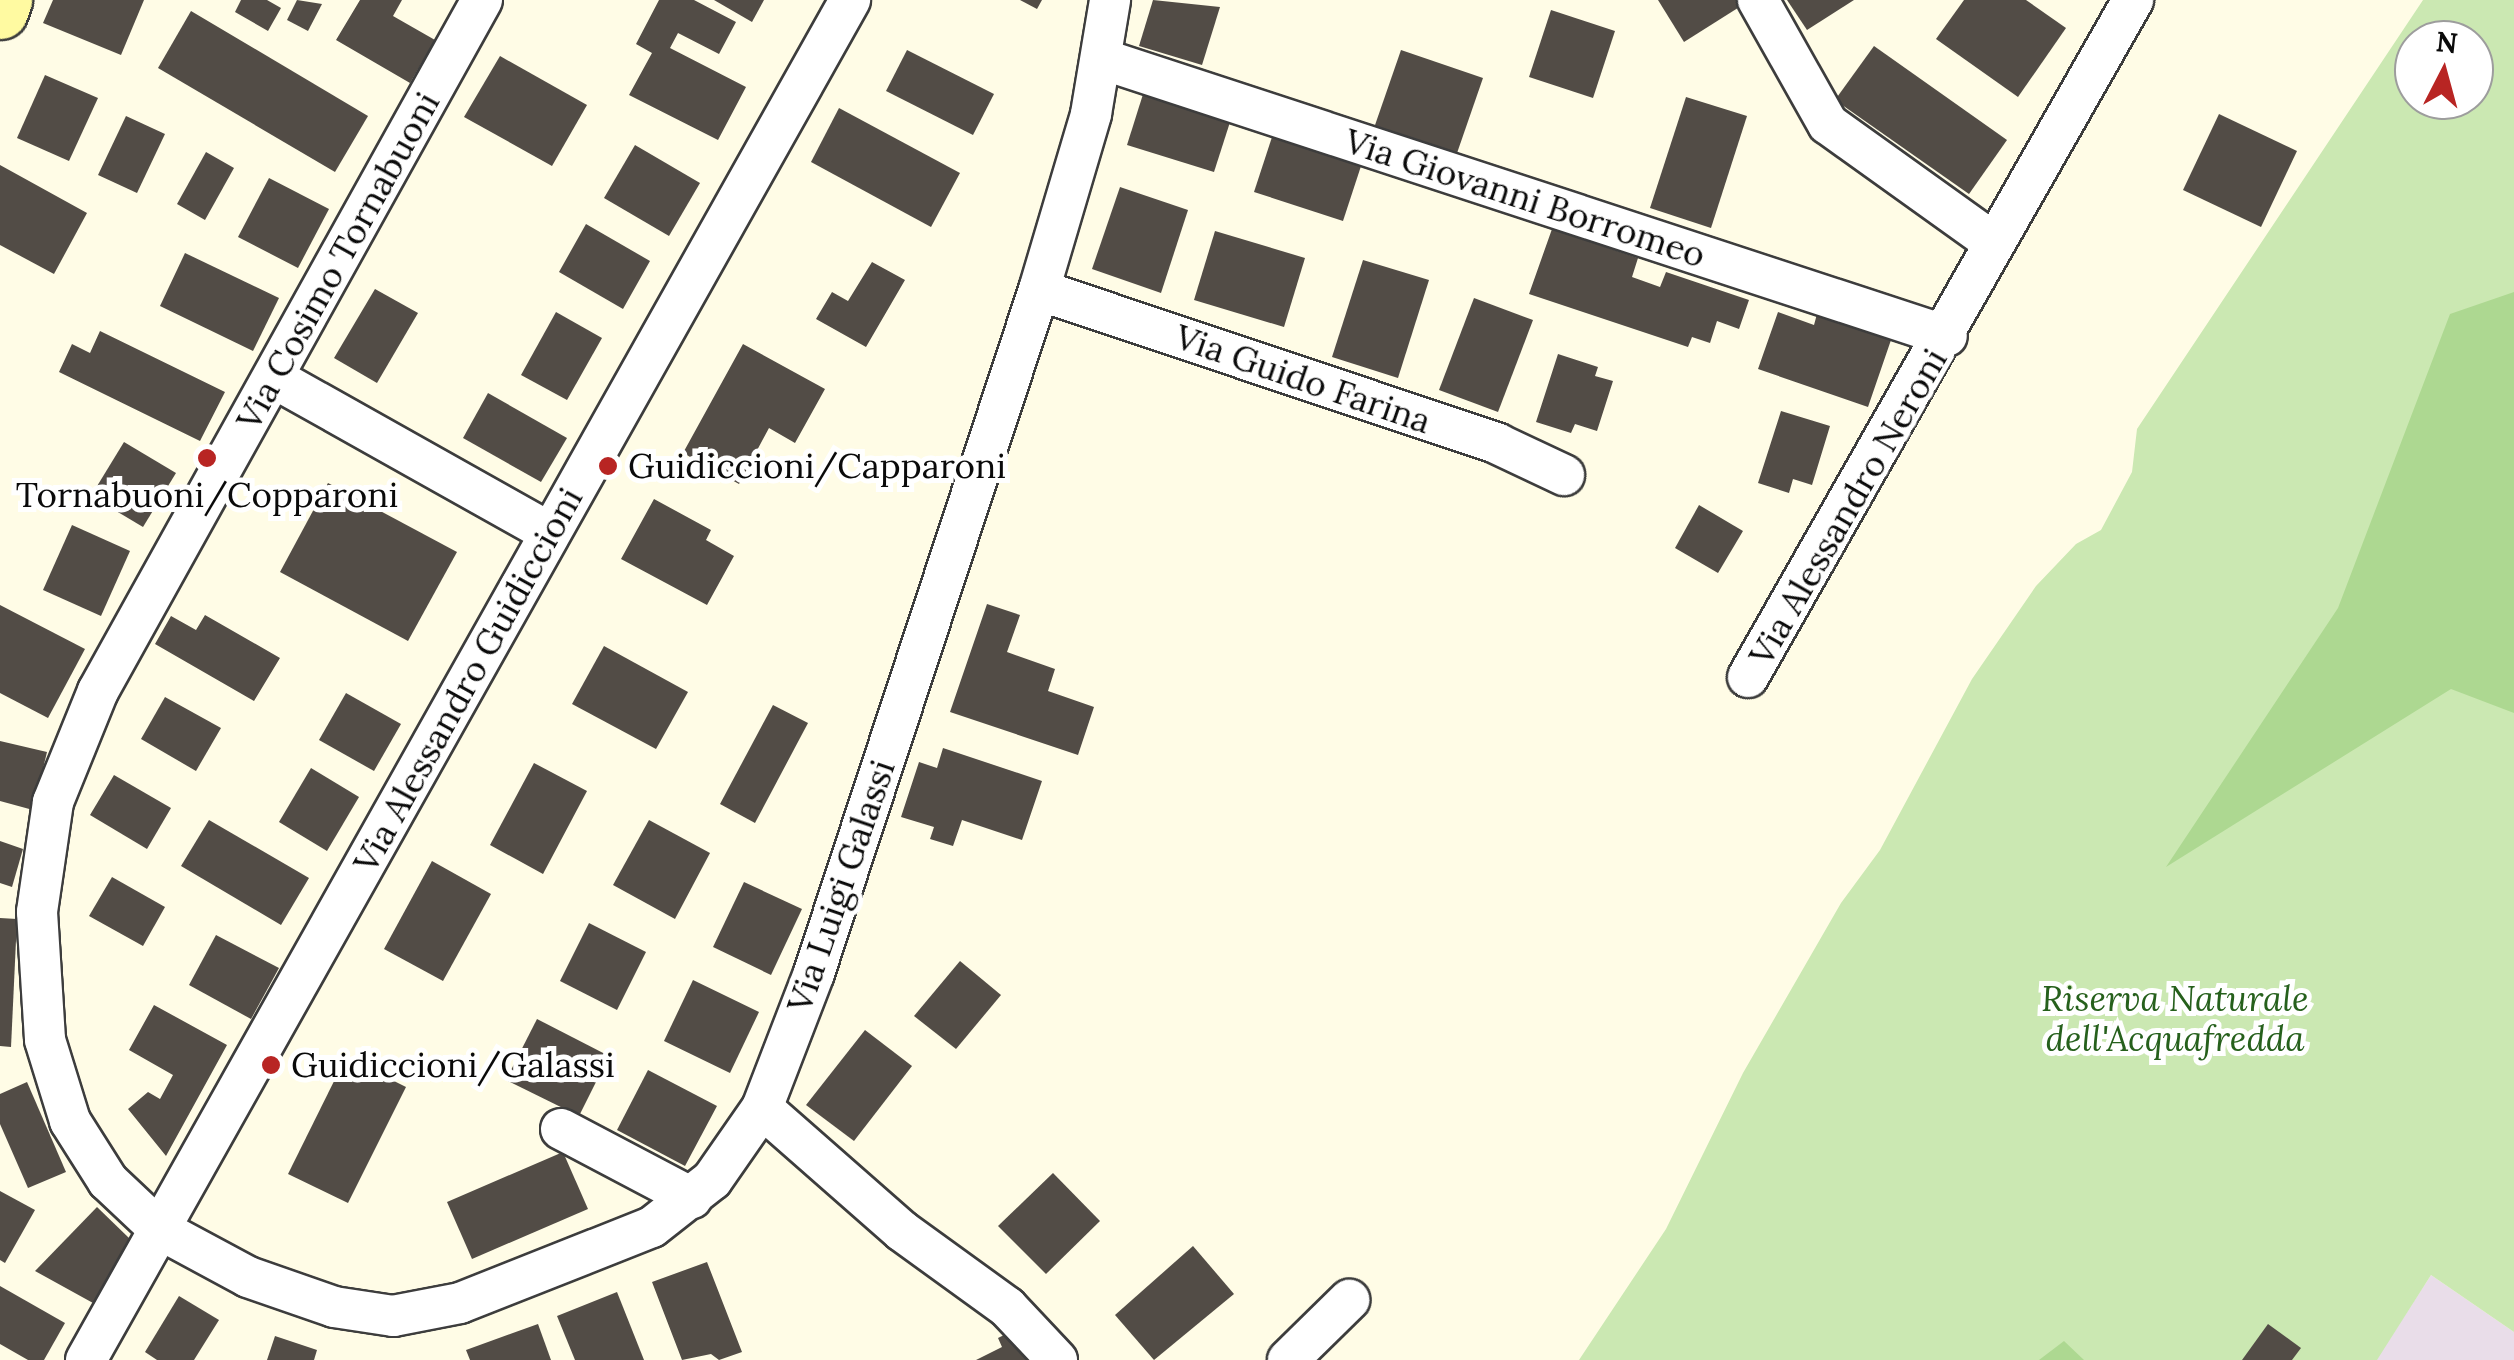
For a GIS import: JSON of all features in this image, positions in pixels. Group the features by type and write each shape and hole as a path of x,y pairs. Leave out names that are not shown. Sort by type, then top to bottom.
{"street":[{"path":"0,11 4,0"},
{"name":"Via Cosimo Tornabuoni","path":"159,1229 98,1168 60,1096 36,973 46,841 66,762 98,691 482,0"},
{"name":"Via Alessandro Guidiccioni","path":"86,1360 850,0"},
{"name":"Via Luigi Galassi","path":"159,1229 281,1290 346,1310 409,1316 591,1256 652,1227 692,1198 729,1160 762,1108 814,973 1039,290 1102,59 1110,0"},
{"path":"1758,0 1835,131 1993,242"},
{"name":"Via Alessandro Neroni","path":"1748,678 1947,336 1993,242 2134,0"},
{"name":"Via Giovanni Borromeo","path":"1102,59 1947,336"},
{"name":"Via Guido Farina","path":"1039,290 1498,444 1564,475"},
{"path":"274,378 548,532"},
{"path":"762,1108 902,1231 1007,1307 1058,1360"},
{"path":"561,1129 692,1198"},
{"path":"1288,1360 1349,1300"}],"shaded area":[{"path":"2431,1275 2514,1332 2514,1360 2376,1360"}],"green space":[{"name":"Riserva Naturale dell'Acquafredda","path":"2423,0 2514,0 2514,1332 2431,1275 2377,1360 1579,1360 1666,1229 1743,1073 1841,903 1880,850 1972,679 2036,586 2076,544 2101,530 2132,472 2137,429 2394,44 2394,120 2494,120 2494,20 2410,20"},
{"path":"2514,292 2514,713 2451,689 2166,867 2338,608 2450,314"},
{"path":"2064,1341 2084,1360 2039,1360"}],"building":[{"path":"53,0 144,0 121,55 43,23"},
{"path":"241,0 267,0 281,8 268,31 235,12"},
{"path":"297,0 322,4 308,31 287,20"},
{"path":"360,0 402,0 393,16 435,40 410,83 336,40"},
{"path":"659,0 694,0 736,22 719,54 678,33 670,48 746,87 718,140 629,95 652,53 636,44"},
{"path":"714,0 764,0 752,22"},
{"path":"1020,0 1042,0 1037,9"},
{"path":"1153,0 1220,7 1202,65 1139,46"},
{"path":"1658,0 1737,0 1741,6 1684,42"},
{"path":"1787,0 1854,0 1807,30"},
{"path":"1964,0 2026,0 2066,28 2018,97 1936,39"},
{"path":"1551,10 1615,31 1593,98 1529,77"},
{"path":"191,11 368,116 335,172 158,68"},
{"path":"1874,46 2007,140 1969,194 1835,100"},
{"path":"907,50 994,94 973,135 886,91"},
{"path":"1401,50 1483,78 1456,156 1374,128"},
{"path":"500,56 587,105 552,166 464,117"},
{"path":"45,75 98,98 69,161 17,138"},
{"path":"1144,91 1231,119 1214,172 1127,145"},
{"path":"1686,97 1747,116 1711,228 1650,208"},
{"path":"839,108 960,173 931,227 811,162"},
{"path":"2219,114 2297,151 2261,227 2183,190"},
{"path":"126,116 165,134 137,193 98,175"},
{"path":"1273,134 1362,163 1343,221 1254,192"},
{"path":"635,145 700,183 669,236 604,198"},
{"path":"206,152 234,168 205,220 177,204"},
{"path":"0,165 87,213 54,274 0,245"},
{"path":"269,178 329,209 298,268 238,237"},
{"path":"1120,187 1188,210 1161,293 1092,269"},
{"path":"586,224 650,261 623,309 559,272"},
{"path":"1552,229 1638,258 1632,277 1660,287 1666,272 1749,300 1739,329 1717,321 1710,343 1692,337 1688,347 1529,294"},
{"path":"1215,231 1305,258 1284,327 1194,300"},
{"path":"185,253 279,298 253,351 160,306"},
{"path":"1363,260 1429,280 1398,378 1332,357"},
{"path":"872,262 905,280 866,347 816,319 832,292 848,301"},
{"path":"375,289 418,313 377,383 334,358"},
{"path":"1474,298 1533,320 1498,412 1439,390"},
{"path":"556,312 602,338 567,400 521,375"},
{"path":"1778,312 1814,325 1817,314 1891,340 1868,407 1758,369"},
{"path":"100,331 225,392 200,441 59,372 72,344 90,353"},
{"path":"743,344 825,389 795,443 769,428 739,484 683,453"},
{"path":"1558,354 1598,367 1595,376 1613,381 1597,431 1575,424 1571,433 1536,422"},
{"path":"488,393 567,438 541,482 463,438"},
{"path":"1781,411 1830,426 1812,485 1793,479 1789,493 1758,483"},
{"path":"124,442 176,473 143,527 91,496"},
{"path":"328,483 457,552 408,641 280,572"},
{"path":"654,499 711,530 706,540 734,556 707,605 621,559"},
{"path":"1699,505 1743,531 1718,573 1675,548"},
{"path":"72,525 130,551 101,616 43,590"},
{"path":"987,604 1020,615 1007,652 1055,669 1048,691 1094,707 1078,755 950,712"},
{"path":"0,605 85,649 48,718 0,693"},
{"path":"205,615 280,658 254,701 155,644 171,616 196,630"},
{"path":"604,646 688,692 656,749 572,704"},
{"path":"346,693 401,724 374,771 319,740"},
{"path":"165,697 221,728 196,771 141,739"},
{"path":"773,705 808,723 755,823 720,804"},
{"path":"0,741 47,752 33,810 0,801"},
{"path":"943,748 1042,781 1022,840 962,820 953,846 930,839 934,827 901,817 919,762 937,768"},
{"path":"534,763 587,791 543,874 490,845"},
{"path":"311,768 359,797 327,851 279,822"},
{"path":"114,775 171,808 147,849 90,815"},
{"path":"209,820 309,878 281,925 181,866"},
{"path":"649,820 710,853 675,919 613,885"},
{"path":"0,841 23,849 12,887 0,883"},
{"path":"432,861 491,894 443,981 384,949"},
{"path":"112,877 165,907 143,946 89,916"},
{"path":"744,882 802,909 771,975 713,947"},
{"path":"0,918 17,919 11,1047 0,1046"},
{"path":"589,923 646,952 617,1010 560,981"},
{"path":"216,935 279,968 251,1019 189,985"},
{"path":"960,961 1001,995 956,1049 914,1016"},
{"path":"693,980 759,1012 730,1073 664,1041"},
{"path":"154,1005 227,1045 166,1156 128,1109 148,1092 160,1099 173,1075 129,1050"},
{"path":"537,1019 609,1056 579,1116 506,1080"},
{"path":"865,1030 912,1066 854,1141 806,1105"},
{"path":"346,1057 406,1087 348,1203 288,1174"},
{"path":"648,1070 717,1106 685,1166 617,1130"},
{"path":"27,1082 66,1172 28,1188 0,1124 0,1094"},
{"path":"563,1152 588,1209 472,1259 447,1202"},
{"path":"1053,1173 1100,1221 1046,1274 998,1226"},
{"path":"0,1191 35,1210 5,1263 0,1260"},
{"path":"97,1207 130,1239 93,1303 35,1271"},
{"path":"1193,1246 1234,1294 1154,1360 1115,1315"},
{"path":"707,1262 742,1352 719,1360 711,1354 682,1360 652,1282"},
{"path":"0,1286 65,1323 44,1360 28,1360 0,1344"},
{"path":"617,1292 644,1360 575,1360 557,1316"},
{"path":"179,1296 219,1320 194,1360 157,1360 145,1352"},
{"path":"538,1324 551,1360 470,1360 466,1350"},
{"path":"2268,1324 2301,1348 2292,1360 2242,1360"},
{"path":"1020,1327 1037,1360 976,1360 1002,1347 998,1338"},
{"path":"275,1336 317,1350 314,1360 267,1360"}],"place":[{"name":"Tornabuoni/Copparoni","path":"207,458"},
{"name":"Guidiccioni/Capparoni","path":"608,466"},
{"name":"Guidiccioni/Galassi","path":"271,1065"}]}
